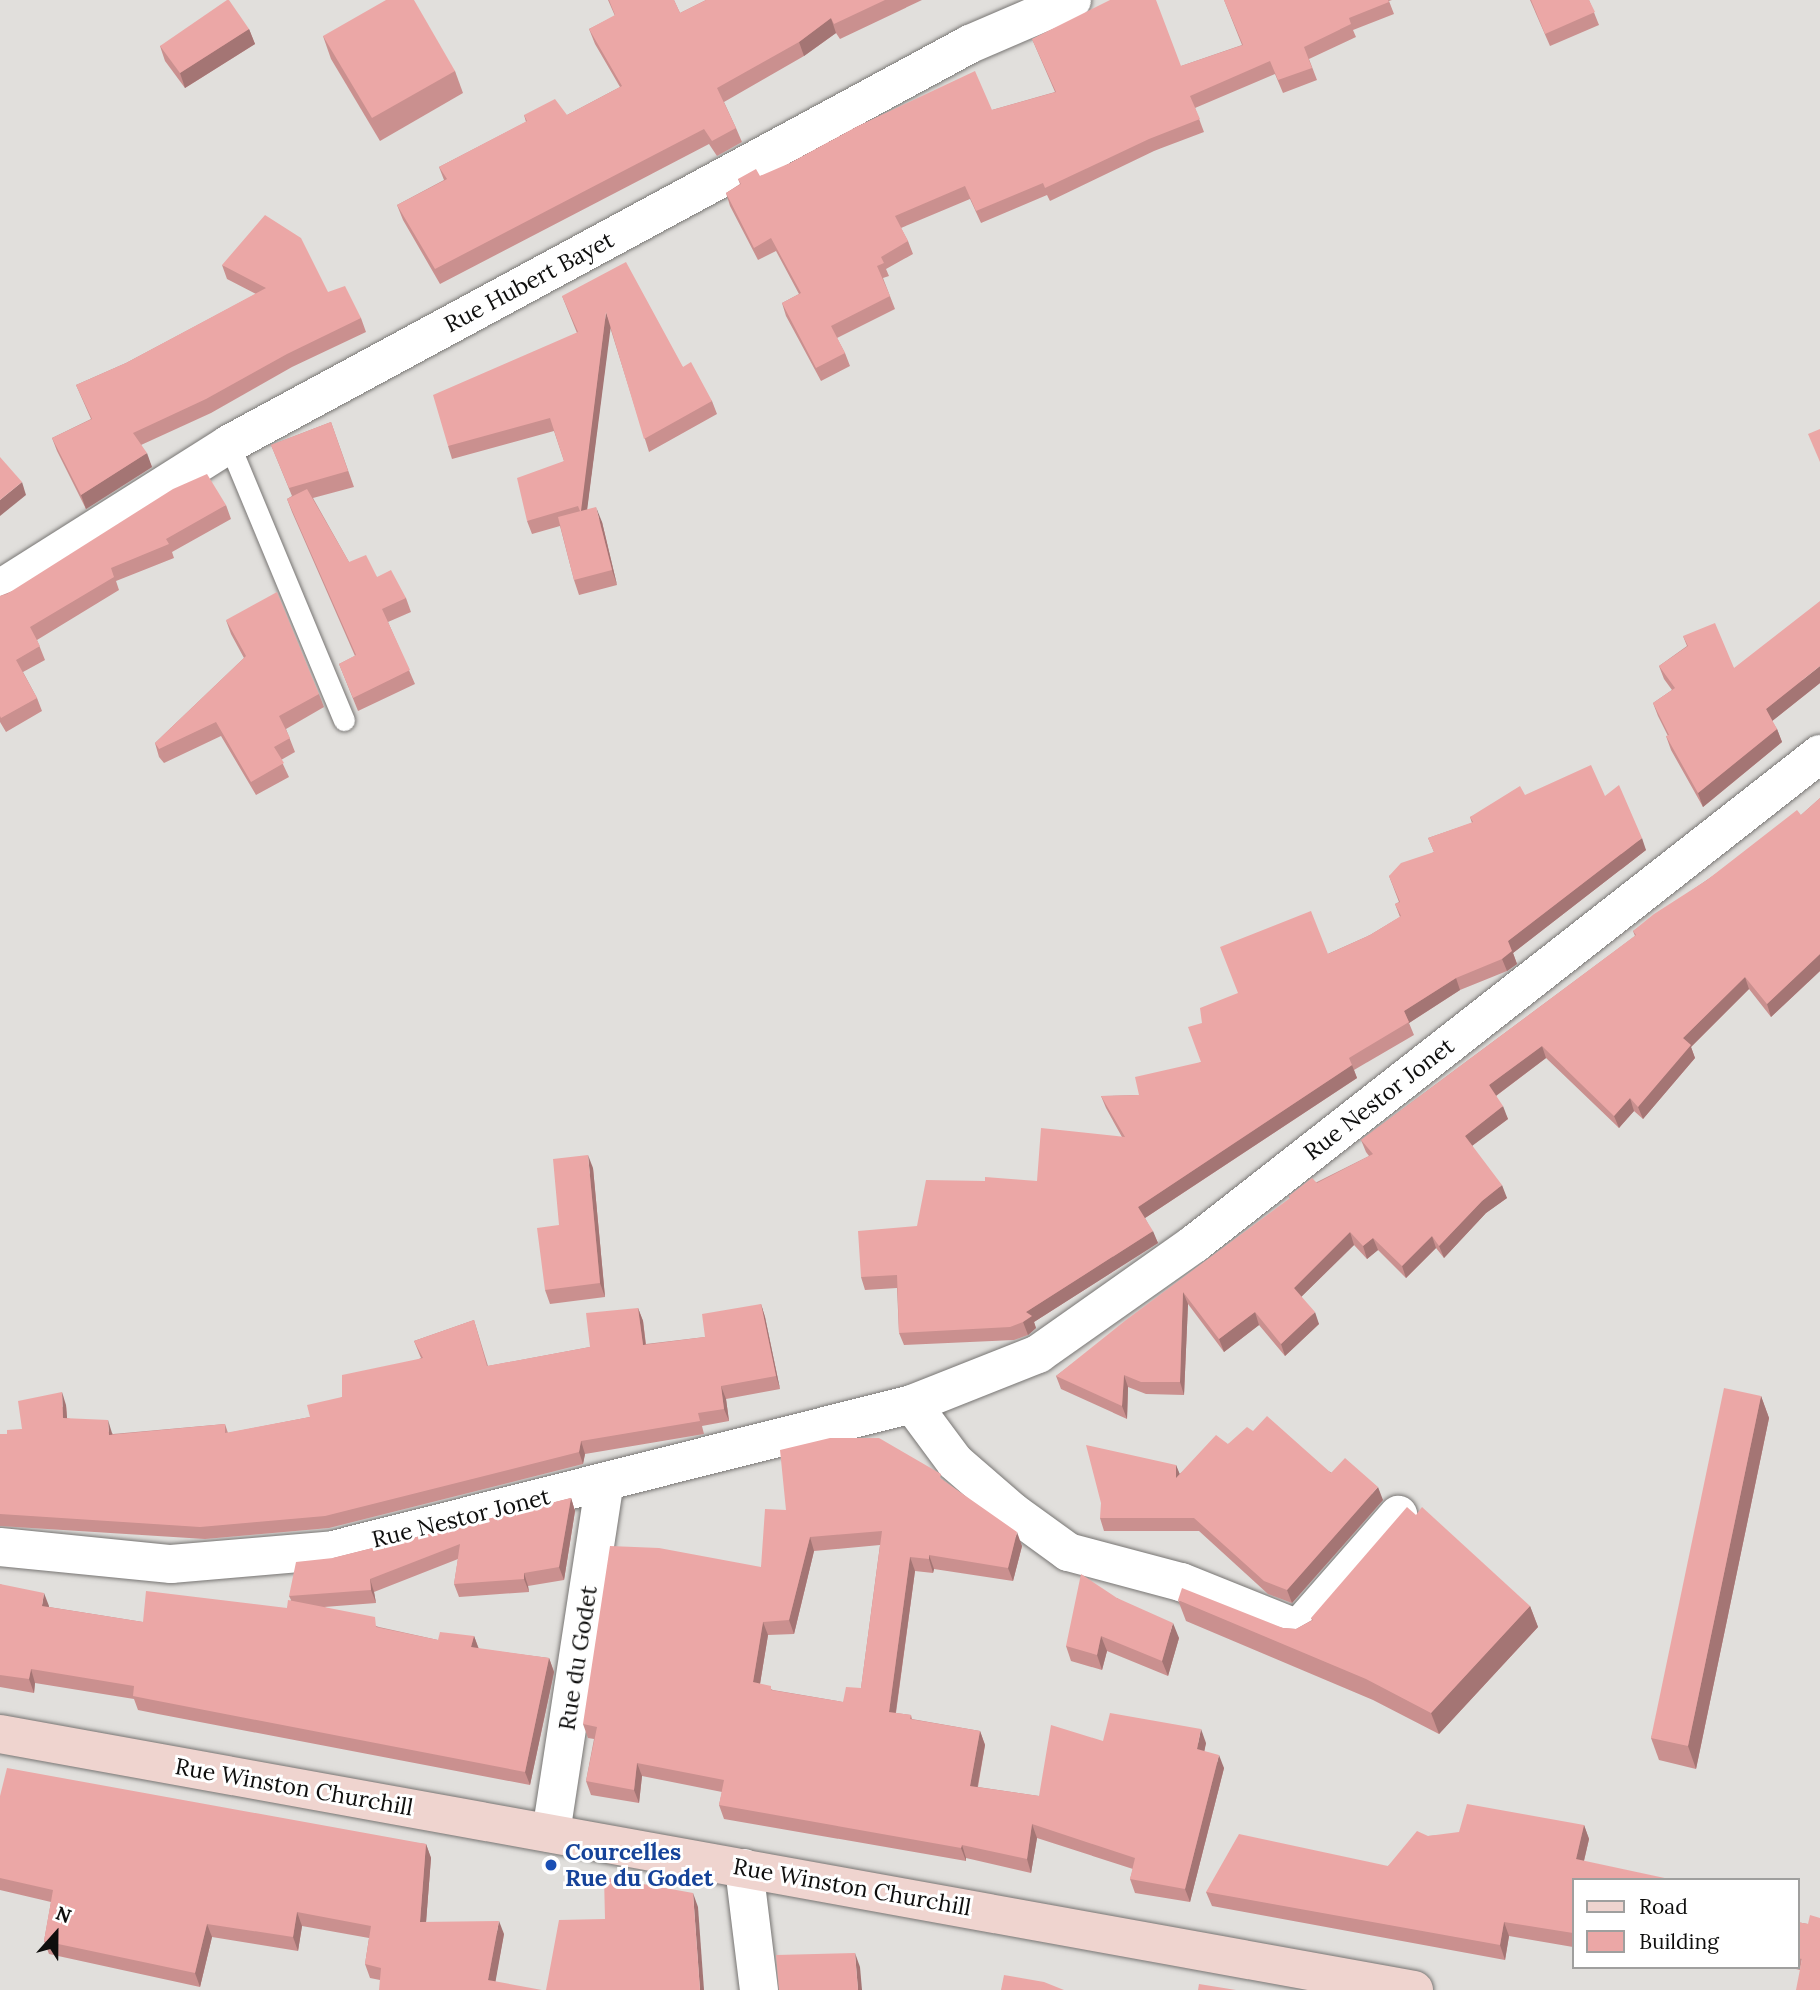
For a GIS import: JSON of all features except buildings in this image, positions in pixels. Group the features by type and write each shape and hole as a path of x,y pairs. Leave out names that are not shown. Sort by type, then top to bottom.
{"main road":[{"name":"Rue Winston Churchill","path":"0,1734 1414,1990"}],"street":[{"name":"Rue Hubert Bayet","path":"0,589 229,444 970,44 1072,0"},
{"name":"Rue Nestor Jonet","path":"0,1547 171,1564 333,1550 912,1404 1038,1354 1194,1244 1820,754"},
{"path":"912,1404 955,1462 1013,1512 1068,1552 1181,1582 1298,1629 1398,1515"},
{"name":"Rue du Godet","path":"551,1833 605,1482"},
{"path":"744,1868 758,1990"}],"lane":[{"path":"229,444 344,720"}],"place":[{"name":"Courcelles Rue du Godet","path":"551,1865"}]}
